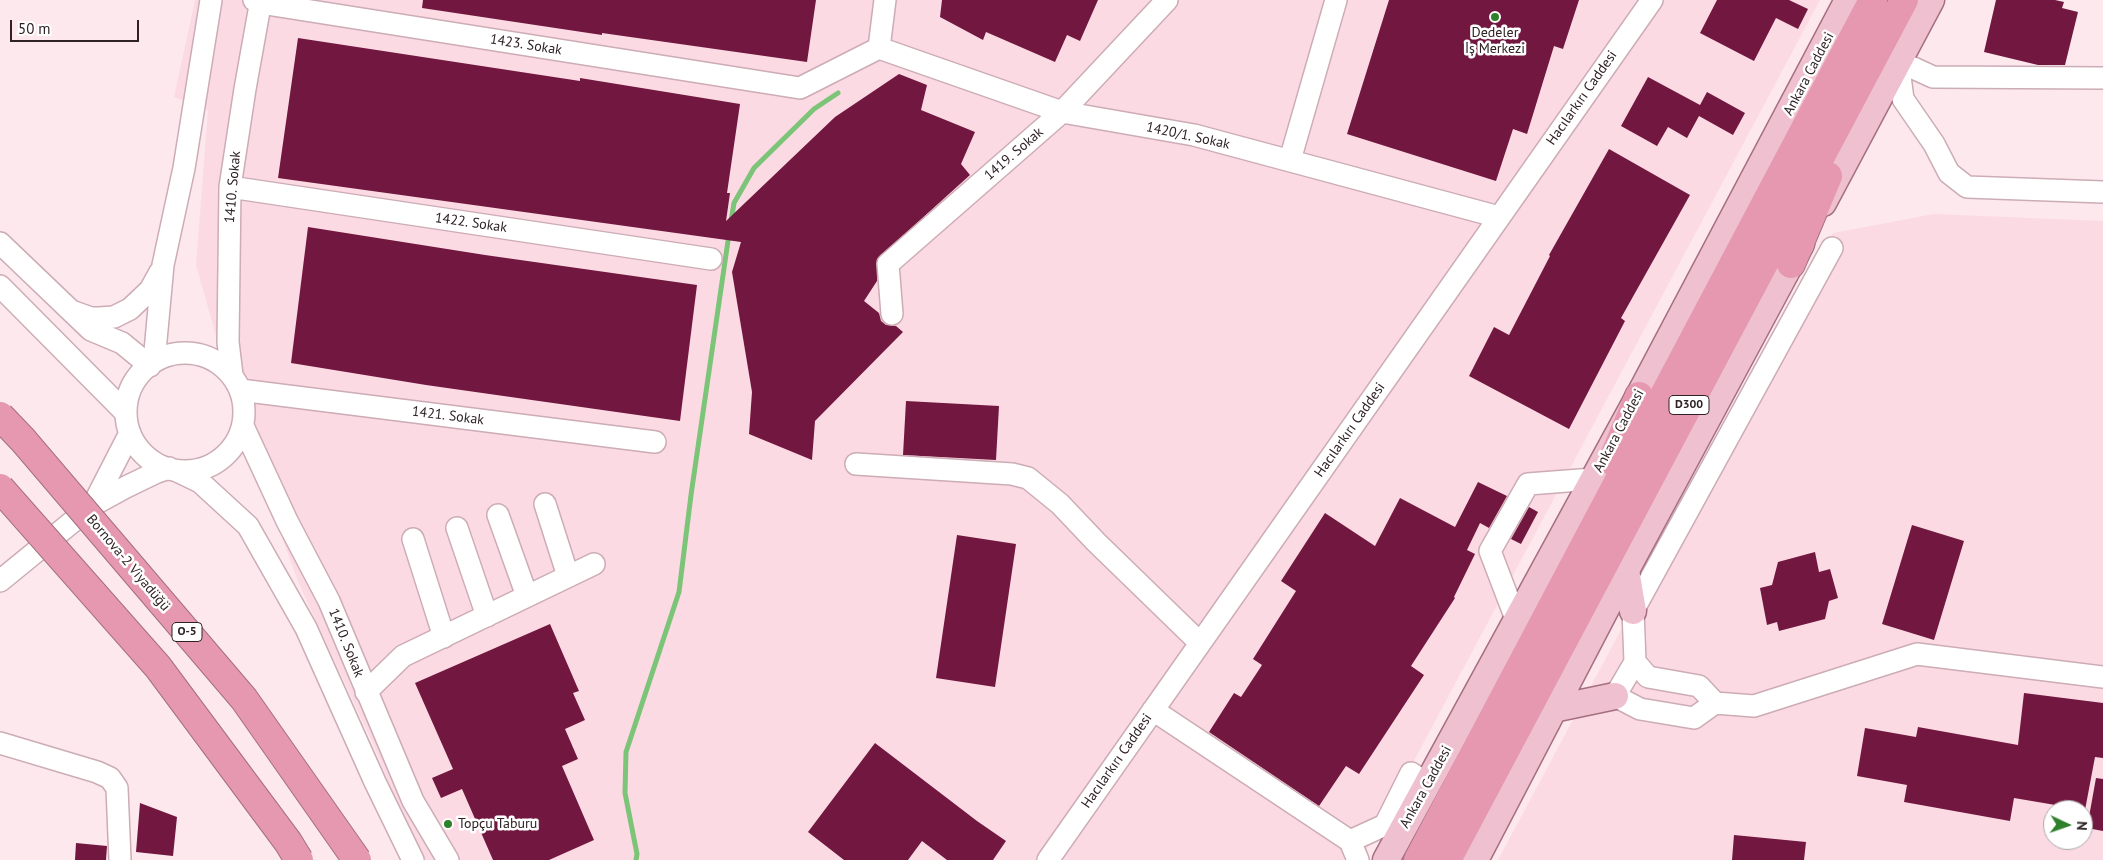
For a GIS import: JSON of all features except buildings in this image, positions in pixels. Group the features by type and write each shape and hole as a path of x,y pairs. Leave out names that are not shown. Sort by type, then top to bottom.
{"highway":[{"name":"Ankara Caddesi","path":"1418,860 1873,0"},
{"path":"1791,264 1900,7"},
{"name":"D300","path":"1447,860 1900,7"},
{"path":"1548,614 1638,396"},
{"name":"Bornova-2 Viyadüğü","path":"0,416 23,440 244,699 357,860"},
{"path":"0,488 158,667 288,842 298,860"}],"main road":[{"name":"Ankara Caddesi","path":"1386,860 1638,396 1848,0"},
{"path":"1475,860 1626,570 1791,264 1930,0"},
{"path":"1626,570 1633,611"},
{"path":"1553,709 1615,696"}],"street":[{"path":"152,364 164,265 184,168 211,0"},
{"path":"879,48 885,0"},
{"name":"1419. Sokak","path":"892,314 888,264 1062,112 1167,0"},
{"path":"1290,160 1336,0"},
{"name":"Hacılarkırı Caddesi","path":"1048,860 1652,0"},
{"name":"1423. Sokak","path":"258,1 800,88 879,48"},
{"name":"1410. Sokak","path":"236,383 228,342 230,188 258,1"},
{"name":"1420/1. Sokak","path":"879,48 1062,112 1194,135 1499,217"},
{"path":"1898,61 1933,77 2103,78"},
{"path":"1898,61 1903,99 1934,144 1949,173 1968,187 2103,192"},
{"name":"1422. Sokak","path":"230,188 711,259"},
{"path":"0,243 91,330 122,343 152,364"},
{"path":"1832,248 1633,611 1635,662 1615,696 1640,709 1694,718 1715,703 1754,706 1917,654 2103,677"},
{"path":"68,310 91,318 100,318 114,317 130,310 150,290 164,265"},
{"path":"0,286 128,423 141,451 156,464 200,482 248,526 306,628 371,774 413,860"},
{"path":"1,579 93,505 134,483 172,469 193,471 210,466 225,456 236,442 243,426 244,408 236,383 219,363 204,355 187,352 170,355 152,364 139,375 129,393 128,423 93,505"},
{"name":"1421. Sokak","path":"236,383 655,442"},
{"name":"1410. Sokak","path":"243,426 287,521 330,601 366,692 413,801 448,860"},
{"path":"856,464 1012,474 1028,478 1060,504 1096,542 1200,643"},
{"path":"1516,619 1490,551 1528,484 1593,479"},
{"path":"545,504 568,576"},
{"path":"498,515 527,596"},
{"path":"457,528 487,616"},
{"path":"412,539 444,637"},
{"path":"366,692 403,656 594,564"},
{"path":"1635,662 1648,677 1699,686 1715,703"},
{"path":"1153,710 1354,851 1385,825 1411,773 1428,784"},
{"path":"0,743 98,772 110,778 117,788 120,860"}],"shaded area":[{"path":"195,0 1820,0 1361,860 420,860 373,744 299,584 242,428 196,265 208,110 174,97"},
{"path":"1934,214 2103,221 2103,860 1498,860 1833,233"}],"waterway":[{"path":"731,221 734,203 754,168 814,109 838,93"},
{"path":"636,860 637,854 625,793 626,752 679,592 691,495 729,234"}],"place":[{"name":"Dedeler İş Merkezi","path":"1495,17"},
{"name":"Topçu Taburu","path":"448,824"}]}
